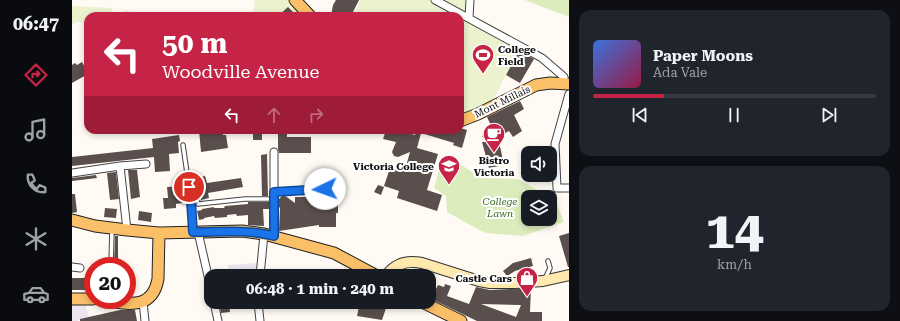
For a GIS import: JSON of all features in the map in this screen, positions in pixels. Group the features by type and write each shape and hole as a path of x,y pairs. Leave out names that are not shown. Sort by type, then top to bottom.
{"main road":[{"path":"295,0 306,12"},
{"name":"Mont Millais","path":"464,119 536,85 550,83 567,84"},
{"path":"72,220 95,226 159,233 242,231 269,235 334,253 363,269"},
{"path":"136,303 146,301 152,295 157,286 159,233"},
{"path":"392,269 400,264 415,261 490,283 543,282 569,276"},
{"path":"72,299 84,299"},
{"path":"436,309 461,321"}],"street":[{"path":"435,0 457,12"},
{"path":"468,18 470,0"},
{"path":"464,16 542,58 564,77 567,84"},
{"path":"569,94 555,144 557,188 569,188"},
{"path":"262,269 269,235 274,196 274,152"},
{"path":"72,173 146,164"},
{"path":"120,166 126,230"},
{"path":"195,232 205,269"},
{"path":"72,267 80,268"},
{"path":"143,302 145,321"},
{"path":"215,309 218,321"},
{"path":"259,309 260,321"}],"lane":[{"path":"182,145 195,232"},
{"path":"194,182 198,204 325,189"},
{"path":"111,257 112,228"},
{"path":"543,282 550,268 548,261"}],"shaded area":[{"path":"257,263 256,269 228,269 228,265"},
{"path":"72,302 84,302 84,309 87,309 89,317 78,321 72,321"}],"green space":[{"path":"255,0 291,0 302,12 254,12"},
{"path":"361,0 429,0 450,12 354,12"},
{"path":"443,0 468,0 467,11 463,12"},
{"path":"525,0 569,0 569,17"},
{"path":"72,6 112,8 112,12 84,12 84,23 77,22 72,24"},
{"name":"College Field","path":"464,19 519,48 493,101 464,113"},
{"name":"College Lawn","path":"442,159 454,160 481,178 517,179 538,190 521,190 521,226 552,226 523,236 487,233 447,212 446,196 434,188"},
{"name":"College Lawn","path":"557,204 564,222 557,224"}],"building":[{"path":"336,0 359,0 353,12 332,12"},
{"path":"288,7 293,12 282,12"},
{"path":"519,51 534,59 520,83 506,75"},
{"path":"82,62 84,66 84,76 72,83 72,65 75,63 77,65"},
{"path":"520,101 524,109 514,115 522,131 513,137 509,131 498,137 504,165 489,168 482,142 486,142 482,136 493,130 487,117"},
{"path":"464,129 467,130 462,148 453,145 454,143 424,134 464,134"},
{"path":"199,134 226,135 228,148 201,152"},
{"path":"253,134 262,134 262,140 253,140"},
{"path":"278,134 287,134 287,137 311,137 311,153 279,153"},
{"path":"385,134 421,134 417,148 438,154 427,190 442,195 437,211 397,198 399,191 384,186 391,165 405,170 410,152 398,157 394,156 392,152 396,142 383,139"},
{"path":"179,135 179,153 169,154 170,171 155,172 154,157 72,166 72,157 153,148 152,139"},
{"path":"267,154 268,196 262,196 261,155"},
{"path":"128,170 137,170 140,197 131,199"},
{"path":"116,172 119,199 110,200 107,173"},
{"path":"96,175 97,178 72,181 72,178"},
{"path":"205,176 207,183 241,178 243,187 208,193 209,198 201,200 197,178"},
{"path":"378,185 384,187 381,195 374,192"},
{"path":"186,186 188,202 176,204 176,208 164,209 163,198 168,198 167,187"},
{"path":"328,193 338,194 336,227 319,227 319,225 279,231 279,199 283,195 295,203 295,197 327,197"},
{"path":"72,194 75,194 77,212 72,213"},
{"path":"248,202 269,202 269,209 263,209 264,226 248,225 248,215 237,216 236,214 227,215 227,217 215,218 214,216 199,220 197,211 202,209 214,207 224,208 225,206 248,204"},
{"path":"105,208 117,209 116,218 104,217"},
{"path":"139,211 152,213 151,222 138,220"},
{"path":"569,233 569,267 568,267 559,236"},
{"path":"115,236 118,236 118,257 114,257"},
{"path":"531,258 533,266 515,271 507,276 503,271 513,263"},
{"path":"72,278 84,278 84,290 72,290"},
{"path":"445,284 451,286 447,296 469,304 476,287 490,290 531,288 530,312 542,312 542,321 477,321 436,301 436,289 438,285 444,287","holes":["481,304 521,305 516,317"]},
{"path":"220,309 230,309 230,312 221,313"},
{"path":"358,309 386,309 382,320 357,316"},
{"path":"120,310 135,310 137,321 80,321 80,319"}],"place":[{"name":"College Field","path":"483,74"},
{"name":"Bistro Victoria","path":"494,154"},
{"name":"Victoria College","path":"449,186"},
{"name":"Castle Cars","path":"527,298"}],"route":[{"path":"189,187 193,232 242,231 274,236 274,192 325,189"}]}
